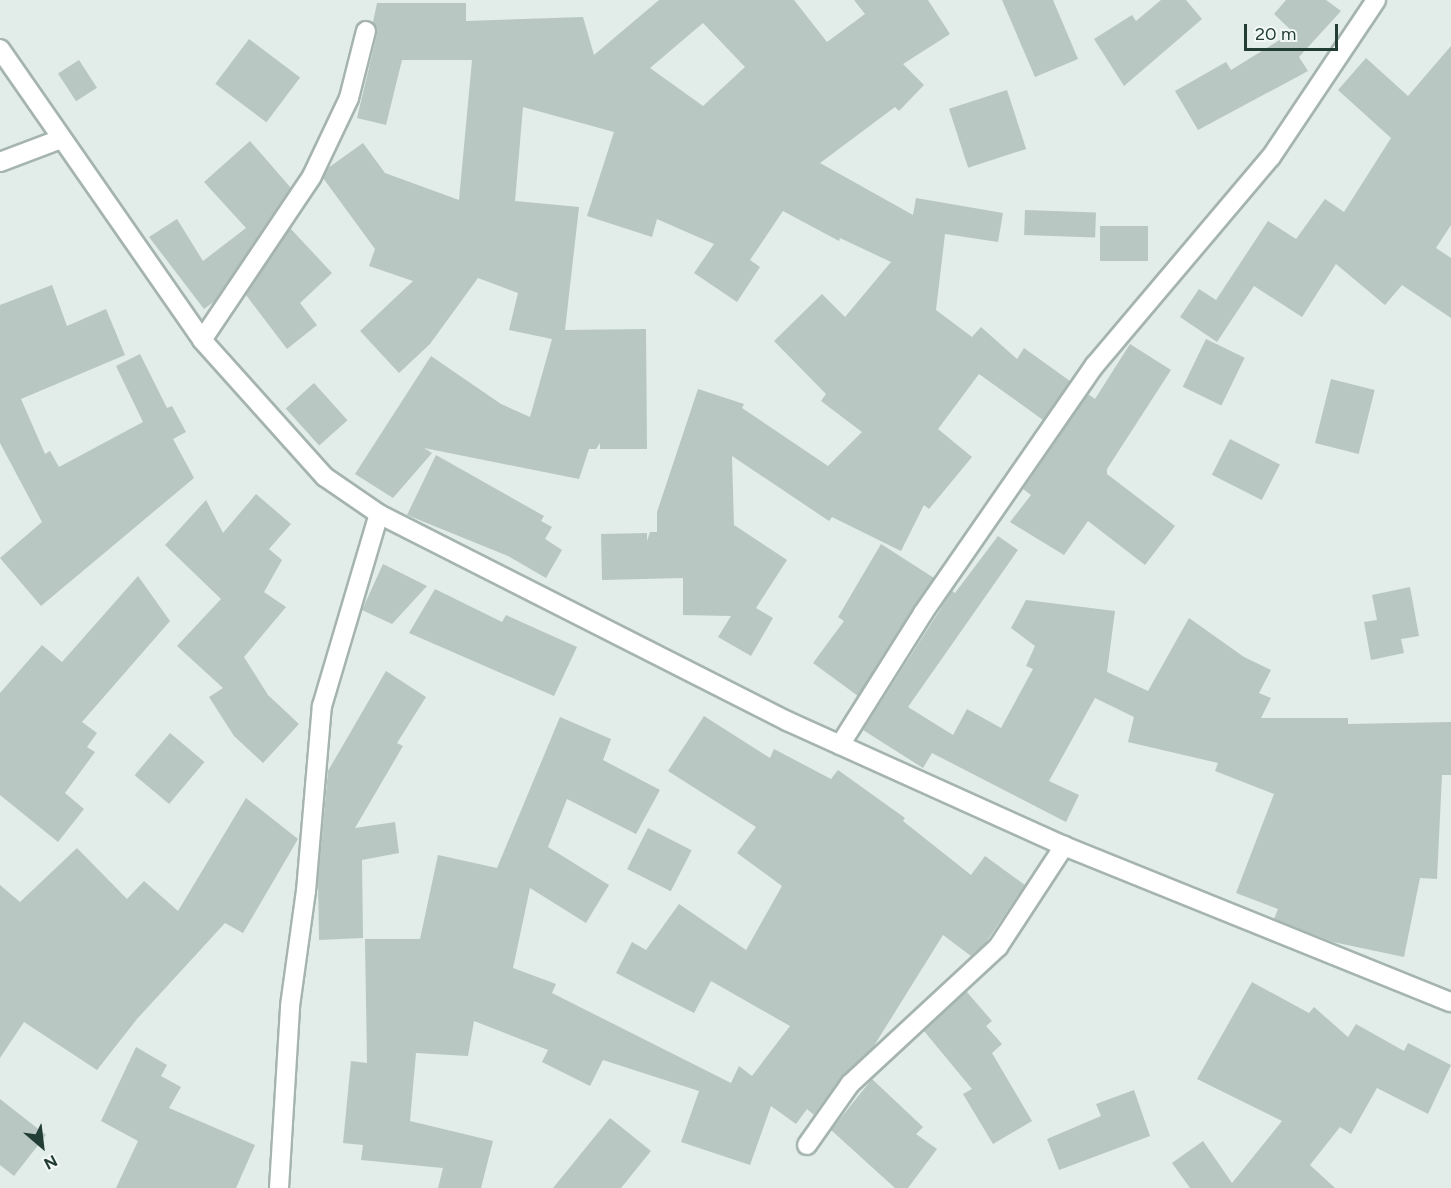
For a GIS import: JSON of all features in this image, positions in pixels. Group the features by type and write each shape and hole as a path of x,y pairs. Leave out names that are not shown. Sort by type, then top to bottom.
{"street":[{"path":"840,745 923,613 1095,365 1271,157 1376,0"},
{"path":"202,340 312,176 349,98 366,31"},
{"path":"0,49 202,340 325,477 379,514 840,745 1064,846 1451,1002"},
{"path":"0,162 61,138"},
{"path":"279,1188 290,1006 306,891 322,706 379,514"},
{"path":"807,1144 850,1084 998,947 1064,846"}],"building":[{"path":"659,0 794,0 827,42 865,14 854,0 928,0 950,34 903,64 924,85 899,111 895,107 820,163 913,215 916,198 1003,213 998,242 945,234 936,310 972,337 981,327 1017,359 1024,348 1070,381 1043,420 979,374 938,429 972,457 929,509 924,505 901,551 832,517 829,521 732,456 734,525 787,560 756,608 773,618 751,656 718,637 731,616 683,615 683,578 602,580 601,534 647,533 647,541 650,532 657,532 657,512 698,389 744,404 742,408 828,466 862,432 821,401 826,394 774,341 822,294 845,317 891,262 840,238 839,241 783,211 750,260 760,267 737,302 694,273 714,244 657,219 652,237 587,216 614,132 523,107 515,201 579,207 565,330 646,329 647,449 600,449 600,443 596,449 589,449 579,479 424,448 432,453 393,498 355,474 431,356 501,404 530,417 552,339 509,330 518,293 478,278 430,344 399,373 360,331 413,281 369,266 375,249 323,178 328,168 363,143 385,173 459,200 472,60 402,60 386,125 357,118 377,34 373,22 377,3 466,3 466,21 583,17 594,55","holes":["703,23 745,67 703,106 650,68"]},
{"path":"1002,0 1053,0 1078,59 1035,77"},
{"path":"1161,0 1186,0 1202,19 1124,86 1094,39 1132,15 1136,21"},
{"path":"1286,0 1326,0 1341,11 1299,57 1308,71 1198,130 1175,91 1226,62 1231,70 1293,32 1274,14"},
{"path":"249,39 300,78 266,122 215,84"},
{"path":"1451,46 1451,225 1436,248 1451,258 1451,318 1402,285 1385,305 1336,264 1302,317 1254,286 1217,342 1180,317 1199,289 1216,300 1268,221 1296,239 1325,199 1344,212 1391,138 1338,90 1366,58 1408,96"},
{"path":"79,60 97,88 76,101 58,74"},
{"path":"1007,90 1026,149 968,168 949,109"},
{"path":"250,141 291,188 215,301 204,309 149,237 177,219 203,261 246,228 204,182"},
{"path":"1025,210 1096,212 1095,237 1024,235"},
{"path":"1100,226 1148,226 1148,261 1100,261"},
{"path":"290,228 332,273 300,303 317,325 287,349 246,295"},
{"path":"52,285 67,326 106,309 125,355 21,399 45,454 50,451 59,467 143,422 116,366 140,354 167,408 172,406 186,432 173,439 194,478 41,606 0,558 42,522 0,443 0,305"},
{"path":"1206,339 1245,358 1221,405 1183,387"},
{"path":"1130,344 1171,370 1107,469 1107,474 1175,526 1145,565 1088,521 1064,555 1010,522 1031,495 1023,489 1088,394 1095,399"},
{"path":"1331,379 1375,390 1359,454 1315,443"},
{"path":"314,383 347,420 319,446 286,408"},
{"path":"1230,439 1280,464 1262,500 1212,475"},
{"path":"436,455 544,516 541,521 552,527 545,539 562,550 546,578 508,556 407,515"},
{"path":"256,494 291,524 269,549 282,560 264,592 286,607 244,657 268,695 299,724 263,763 234,736 209,697 223,688 177,646 221,599 165,545 206,500 223,533"},
{"path":"998,536 1018,550 908,707 953,735 967,709 1001,728 1033,669 1026,666 1035,646 1011,628 1026,600 1115,611 1107,672 1148,691 1189,618 1244,657 1271,670 1259,693 1271,698 1261,718 1348,718 1348,724 1451,722 1451,775 1442,775 1437,879 1420,878 1404,957 1333,942 1274,919 1278,909 1236,893 1274,794 1215,771 1218,763 1128,742 1134,717 1095,698 1049,781 1079,795 1066,822 932,753 923,768 863,730 952,591 955,593"},
{"path":"881,544 934,578 858,696 813,663 844,621 838,617"},
{"path":"383,564 427,586 392,624 362,610"},
{"path":"138,576 170,621 82,722 97,733 87,747 95,752 65,793 84,809 58,842 0,795 0,693 42,645 62,662"},
{"path":"1410,587 1419,636 1401,639 1404,653 1371,660 1364,622 1377,620 1372,595"},
{"path":"435,589 502,622 506,615 577,647 554,696 409,633"},
{"path":"386,671 426,697 397,743 403,746 355,828 395,822 399,853 362,860 363,938 319,940 318,880 328,771"},
{"path":"704,716 770,758 774,749 831,779 838,770 905,818 903,821 971,875 985,856 1025,885 985,944 971,956 943,935 872,1049 841,1077 814,1115 807,1109 796,1124 771,1106 750,1165 681,1142 699,1091 603,1060 590,1086 542,1062 548,1050 474,1021 468,1056 416,1053 410,1121 493,1141 481,1188 438,1188 443,1168 361,1160 363,1145 343,1143 351,1061 367,1063 365,939 420,939 438,855 497,868 560,717 611,739 603,760 660,790 636,834 567,799 548,847 609,885 586,923 530,888 513,968 556,984 552,993 731,1083 739,1066 752,1076 790,1026 711,981 694,1013 616,973 632,942 646,950 679,904 746,950 782,886 737,853 756,827 668,771"},
{"path":"170,733 204,762 169,804 135,775"},
{"path":"246,798 298,839 243,933 225,923 137,1019 97,1070 24,1022 0,1058 0,885 20,902 77,848 127,899 144,881 178,911"},
{"path":"648,828 692,850 671,891 627,869"},
{"path":"1252,982 1309,1013 1314,1007 1348,1037 1356,1024 1404,1051 1408,1043 1451,1065 1428,1114 1377,1088 1351,1134 1340,1127 1310,1165 1335,1188 1190,1188 1172,1163 1203,1141 1232,1183 1282,1121 1197,1079"},
{"path":"966,991 992,1021 986,1026 1002,1044 992,1053 1032,1121 993,1144 963,1094 972,1089 924,1031"},
{"path":"136,1047 167,1065 161,1076 181,1087 169,1108 255,1145 236,1188 116,1188 138,1141 101,1121"},
{"path":"872,1079 923,1127 916,1134 937,1149 908,1188 895,1188 831,1130"},
{"path":"1134,1090 1150,1136 1059,1170 1047,1139 1101,1116 1096,1104"},
{"path":"0,1099 46,1135 14,1176 0,1165"},
{"path":"610,1118 651,1151 621,1188 553,1188"}]}
